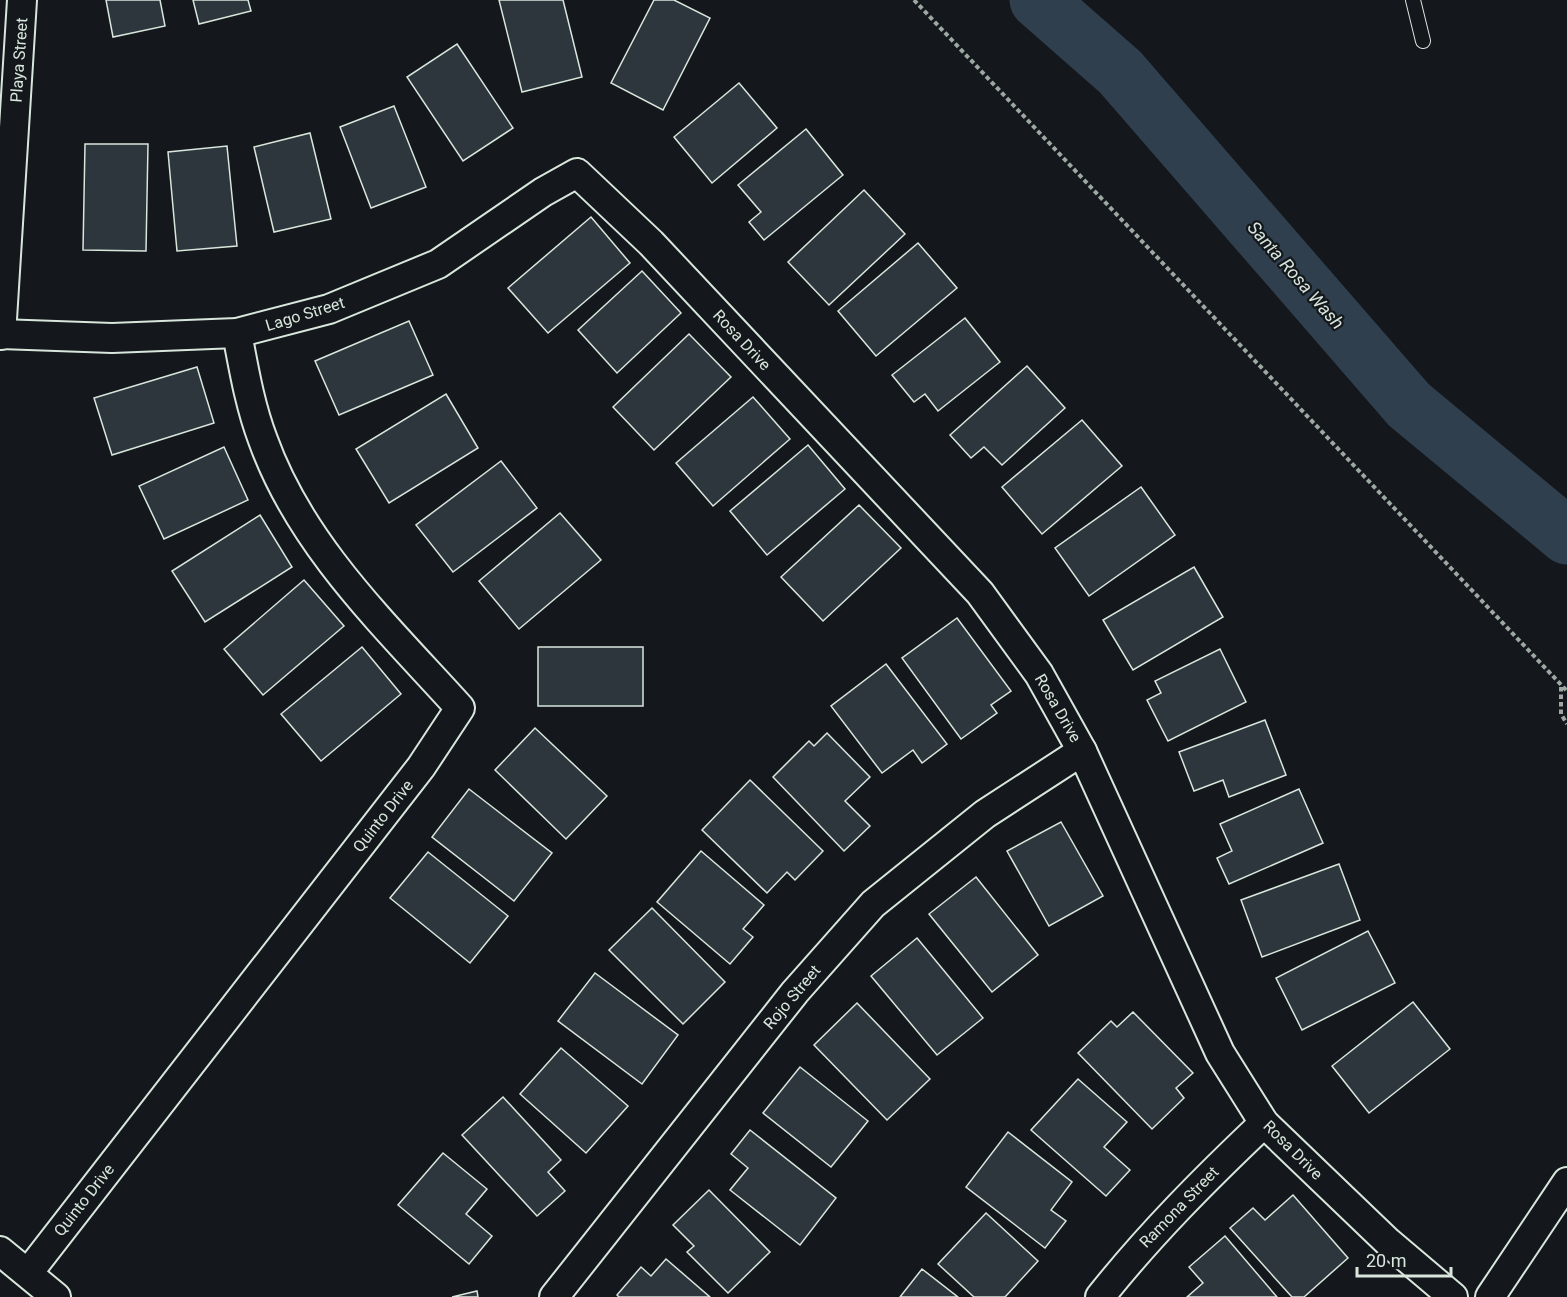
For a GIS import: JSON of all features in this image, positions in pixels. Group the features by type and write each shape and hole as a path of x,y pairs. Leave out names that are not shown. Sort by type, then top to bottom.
{"street":[{"name":"Playa Street","path":"1,334 22,0"},
{"name":"Lago Street","path":"1,334 112,338 237,333 329,309 438,264 543,192 577,173"},
{"name":"Rosa Drive","path":"577,173 651,243 980,593 1039,674 1082,751 1220,1053 1264,1124 1388,1242 1453,1297"},
{"name":"Quinto Drive","path":"28,1272 421,767 460,708 351,588 315,539 287,493 263,441 248,392 237,333"},
{"name":"Rojo Street","path":"554,1297 795,992 873,904 985,814 1082,751"},
{"name":"Ramona Street","path":"1100,1297 1147,1239 1202,1182 1264,1124"},
{"path":"1490,1297 1567,1182"},
{"path":"0,1251 56,1297"}],"lane":[{"path":"1413,0 1423,41"}],"path":[{"path":"915,0 1567,691"},
{"path":"1561,686 1561,714 1567,724"}],"building":[{"path":"106,0 160,0 165,26 113,37"},
{"path":"193,0 248,0 251,11 199,24"},
{"path":"499,0 563,0 582,77 522,92"},
{"path":"654,0 674,0 710,18 663,110 611,83"},
{"path":"457,44 513,128 463,161 407,77"},
{"path":"739,83 777,128 712,183 674,137"},
{"path":"394,106 426,187 371,208 340,127"},
{"path":"806,129 843,175 764,240 749,222 761,212 738,185"},
{"path":"310,133 331,219 274,232 254,147"},
{"path":"85,144 148,144 146,251 83,250"},
{"path":"227,146 237,246 177,251 168,152"},
{"path":"864,190 905,234 829,305 788,262"},
{"path":"591,217 630,263 548,333 508,288"},
{"path":"918,243 957,288 876,356 838,311"},
{"path":"642,271 681,313 617,373 578,330"},
{"path":"965,318 1000,362 938,411 925,394 914,402 892,375"},
{"path":"409,321 433,375 339,415 315,361"},
{"path":"689,334 731,377 654,450 613,407"},
{"path":"1027,366 1065,408 1002,465 984,447 971,458 950,435"},
{"path":"197,367 214,423 112,455 94,398"},
{"path":"446,394 478,448 389,503 356,449"},
{"path":"753,397 790,439 713,506 676,463"},
{"path":"1082,420 1122,466 1042,534 1002,487"},
{"path":"808,445 845,489 767,555 730,511"},
{"path":"224,447 248,500 164,539 139,486"},
{"path":"501,461 537,508 453,572 416,525"},
{"path":"1141,487 1175,535 1089,596 1055,548"},
{"path":"859,505 901,548 823,621 781,577"},
{"path":"560,513 601,560 519,629 479,581"},
{"path":"260,515 292,567 205,622 172,571"},
{"path":"1194,567 1223,617 1133,670 1103,620"},
{"path":"304,580 344,626 263,695 224,649"},
{"path":"957,618 1011,691 991,705 997,713 961,739 902,658"},
{"path":"362,647 401,694 321,761 281,714"},
{"path":"538,647 643,647 643,706 538,706"},
{"path":"1220,649 1246,702 1168,741 1147,700 1161,693 1155,681"},
{"path":"886,664 947,744 922,763 913,750 882,773 831,706"},
{"path":"1265,720 1286,775 1229,797 1223,780 1194,791 1179,752"},
{"path":"535,728 607,796 566,839 495,770"},
{"path":"827,733 870,777 845,801 870,826 844,851 773,777 809,741 814,746"},
{"path":"750,780 823,851 795,880 787,872 767,893 702,830"},
{"path":"469,789 552,853 514,901 432,837"},
{"path":"1299,789 1323,843 1229,884 1217,858 1232,851 1220,824"},
{"path":"1061,822 1103,896 1049,926 1007,851"},
{"path":"701,851 764,905 743,929 753,937 730,964 657,902"},
{"path":"428,852 508,916 470,963 390,898"},
{"path":"1339,864 1360,920 1262,957 1241,900"},
{"path":"976,877 1038,955 992,992 929,914"},
{"path":"652,908 725,982 683,1024 609,950"},
{"path":"1368,931 1395,983 1302,1030 1276,978"},
{"path":"917,938 983,1018 937,1055 871,976"},
{"path":"595,973 678,1035 642,1084 558,1021"},
{"path":"1413,1002 1450,1049 1369,1113 1332,1066"},
{"path":"857,1003 930,1079 887,1120 814,1045"},
{"path":"1133,1012 1193,1073 1176,1088 1184,1098 1152,1129 1078,1053 1111,1021 1117,1027"},
{"path":"561,1048 628,1106 586,1153 520,1094"},
{"path":"800,1067 868,1121 831,1167 763,1113"},
{"path":"1078,1079 1127,1122 1104,1147 1130,1170 1106,1196 1031,1130"},
{"path":"503,1097 561,1160 548,1172 565,1191 537,1216 462,1135"},
{"path":"750,1130 836,1198 800,1245 730,1190 748,1168 731,1154"},
{"path":"1008,1132 1072,1182 1051,1210 1066,1221 1045,1248 966,1187"},
{"path":"443,1153 487,1189 466,1214 492,1236 469,1264 398,1205"},
{"path":"709,1190 770,1252 728,1293 687,1252 694,1246 673,1225"},
{"path":"1293,1195 1348,1258 1304,1297 1292,1297 1230,1228 1253,1208 1265,1220"},
{"path":"986,1213 1038,1261 1005,1297 974,1297 938,1264"},
{"path":"1225,1236 1277,1297 1187,1297 1203,1283 1189,1267"},
{"path":"666,1259 710,1297 619,1297 617,1295 641,1267 651,1276"},
{"path":"922,1269 958,1297 900,1297"},
{"path":"477,1291 478,1297 452,1297"}],"waterway":[{"name":"Santa Rosa Wash","path":"1038,0 1120,72 1409,405 1567,536"}]}
